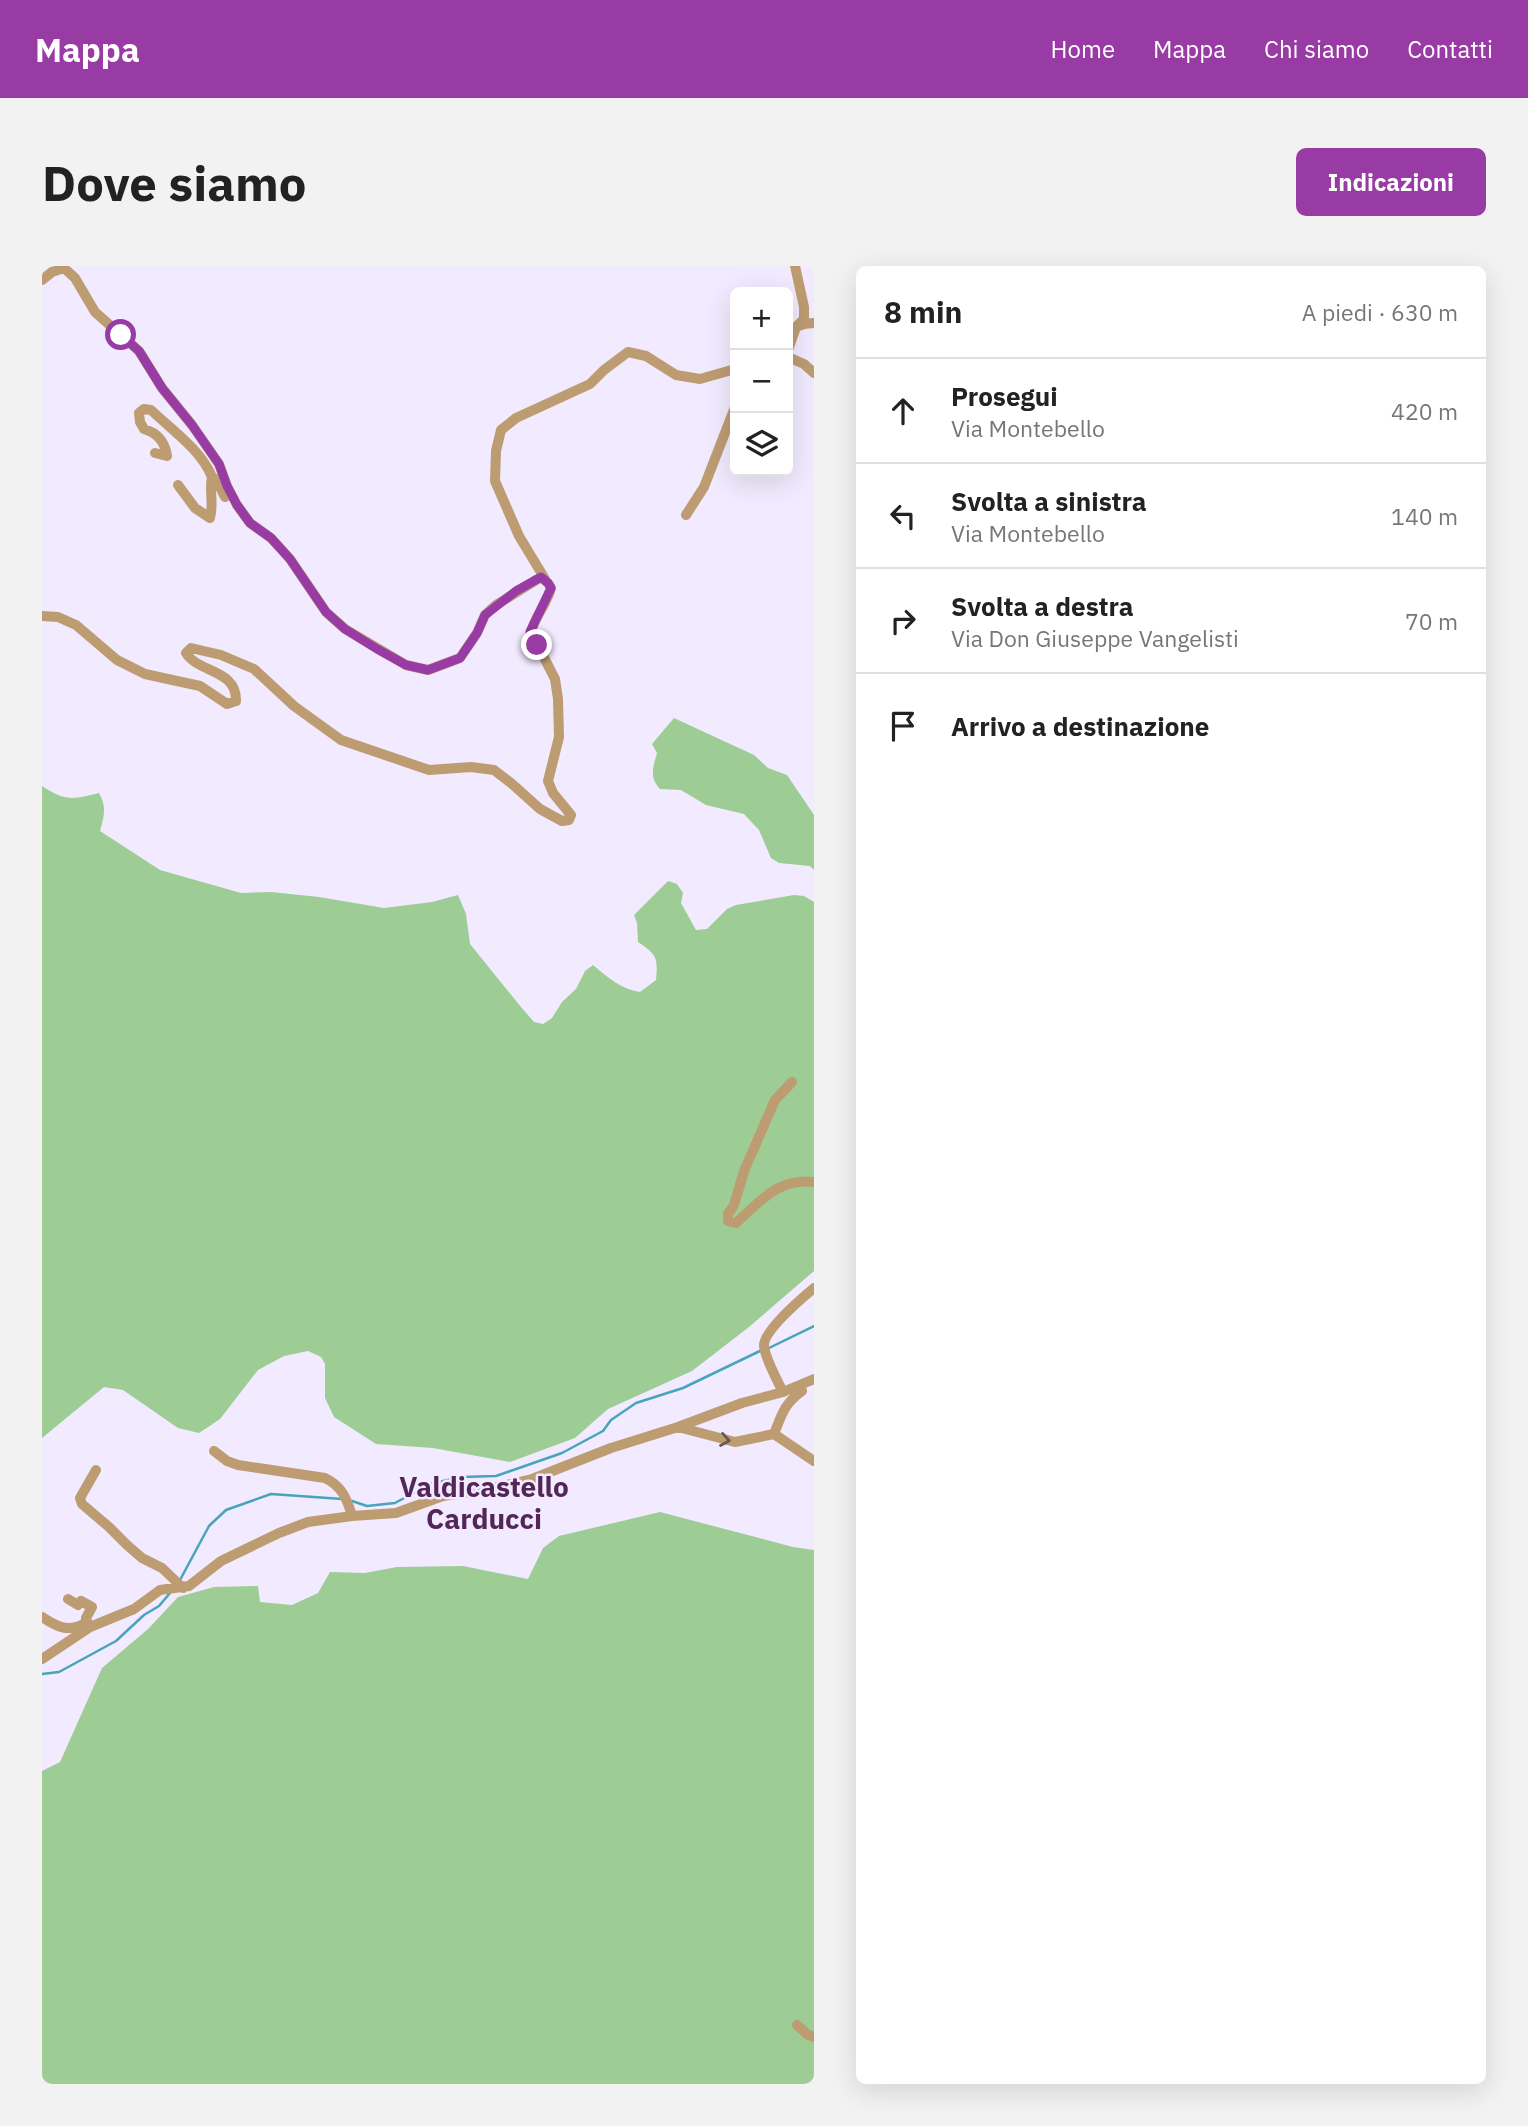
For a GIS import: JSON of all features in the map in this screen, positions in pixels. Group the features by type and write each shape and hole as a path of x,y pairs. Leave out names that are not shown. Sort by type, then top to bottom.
{"street":[{"path":"793,336 796,327 804,319 795,266"},
{"path":"42,280 51,269 64,268 75,278 95,312 139,351 162,388 219,464 227,486 250,523"},
{"path":"796,327 814,323"},
{"path":"42,616 58,617 76,625 117,660 145,674 200,686 227,704 236,701 237,693 229,681 189,659 186,653 191,648 221,655 254,670 294,706 341,740 429,769 471,767 494,770 540,810 562,821 569,820 571,815 553,793 548,781 559,737 555,679 530,632 551,588 519,536 495,481 496,451 501,430 516,418 590,384 628,352 646,356 676,375 700,379 730,370"},
{"path":"793,359 814,373"},
{"path":"155,453 167,456 166,447 161,440 140,422 139,413 144,409 150,410 194,450 208,468 212,477 213,508 210,518 195,508 178,485"},
{"path":"686,515 704,487 733,413"},
{"path":"212,477 216,479 236,515 271,538 290,559 326,612 345,629 406,665 428,670 460,658 477,633 485,615 506,598 543,578"},
{"path":"792,1082 775,1100 744,1171 728,1220 736,1223 760,1199 787,1184 799,1181 814,1182"},
{"path":"783,1392 765,1349 766,1336 814,1288"},
{"path":"42,1617 60,1628 76,1629 134,1609 160,1590 189,1586 221,1561 309,1522 350,1511 396,1513 443,1496 532,1479 611,1448 742,1403 783,1392 814,1379"},
{"path":"774,1434 784,1407 802,1391 801,1385"},
{"path":"678,1427 735,1442 774,1434 814,1461"},
{"path":"214,1451 238,1465 325,1478 335,1482 343,1491 350,1511"},
{"path":"96,1470 80,1498 82,1504 142,1558 162,1568 183,1588"},
{"path":"68,1599 78,1605 81,1601 92,1607 86,1618 88,1625"},
{"path":"42,1659 54,1653 88,1625"},
{"path":"797,2025 814,2037"}],"green space":[{"path":"674,718 754,755 768,768 787,775 814,815 814,870 810,866 779,863 771,858 759,830 744,814 706,805 681,790 660,789 653,776 657,753 652,744"},
{"path":"42,786 69,798 99,793 104,807 100,831 160,870 241,893 271,892 319,897 384,908 432,902 458,895 466,914 470,944 534,1022 543,1024 552,1018 562,1002 576,989 585,971 593,965 620,985 640,992 656,980 655,957 638,942 634,915 668,881 677,884 683,893 681,903 696,930 707,929 727,909 736,905 794,895 804,896 814,902 814,1271 749,1327 692,1371 608,1409 575,1438 510,1462 433,1448 376,1444 334,1417 325,1398 325,1364 321,1357 308,1351 284,1356 258,1370 220,1419 199,1433 178,1428 123,1390 104,1387 42,1438"},
{"path":"660,1512 793,1547 814,1550 814,2084 42,2084 42,1771 60,1762 102,1668 148,1629 178,1597 214,1587 258,1586 260,1602 292,1605 318,1593 330,1572 365,1573 397,1567 463,1566 528,1579 543,1548 559,1536"}],"waterway":[{"path":"769,1348 814,1326"},
{"path":"352,1501 367,1506 395,1503 430,1484 461,1477 496,1476 562,1453 603,1431 611,1420 636,1403 683,1388 762,1350"},
{"path":"180,1580 209,1526 226,1510 271,1494 342,1499"},
{"path":"42,1674 59,1672 116,1641 144,1615 159,1606 170,1593"}],"district":[{"name":"Valdicastello Carducci","path":"484,1502"}],"route":[{"path":"121,335 139,351 162,388 219,464 227,486 250,523 271,538 290,559 326,612 345,629 406,665 428,670 460,658 477,633 485,615 516,591 541,577 551,588 530,632 537,645"}]}
